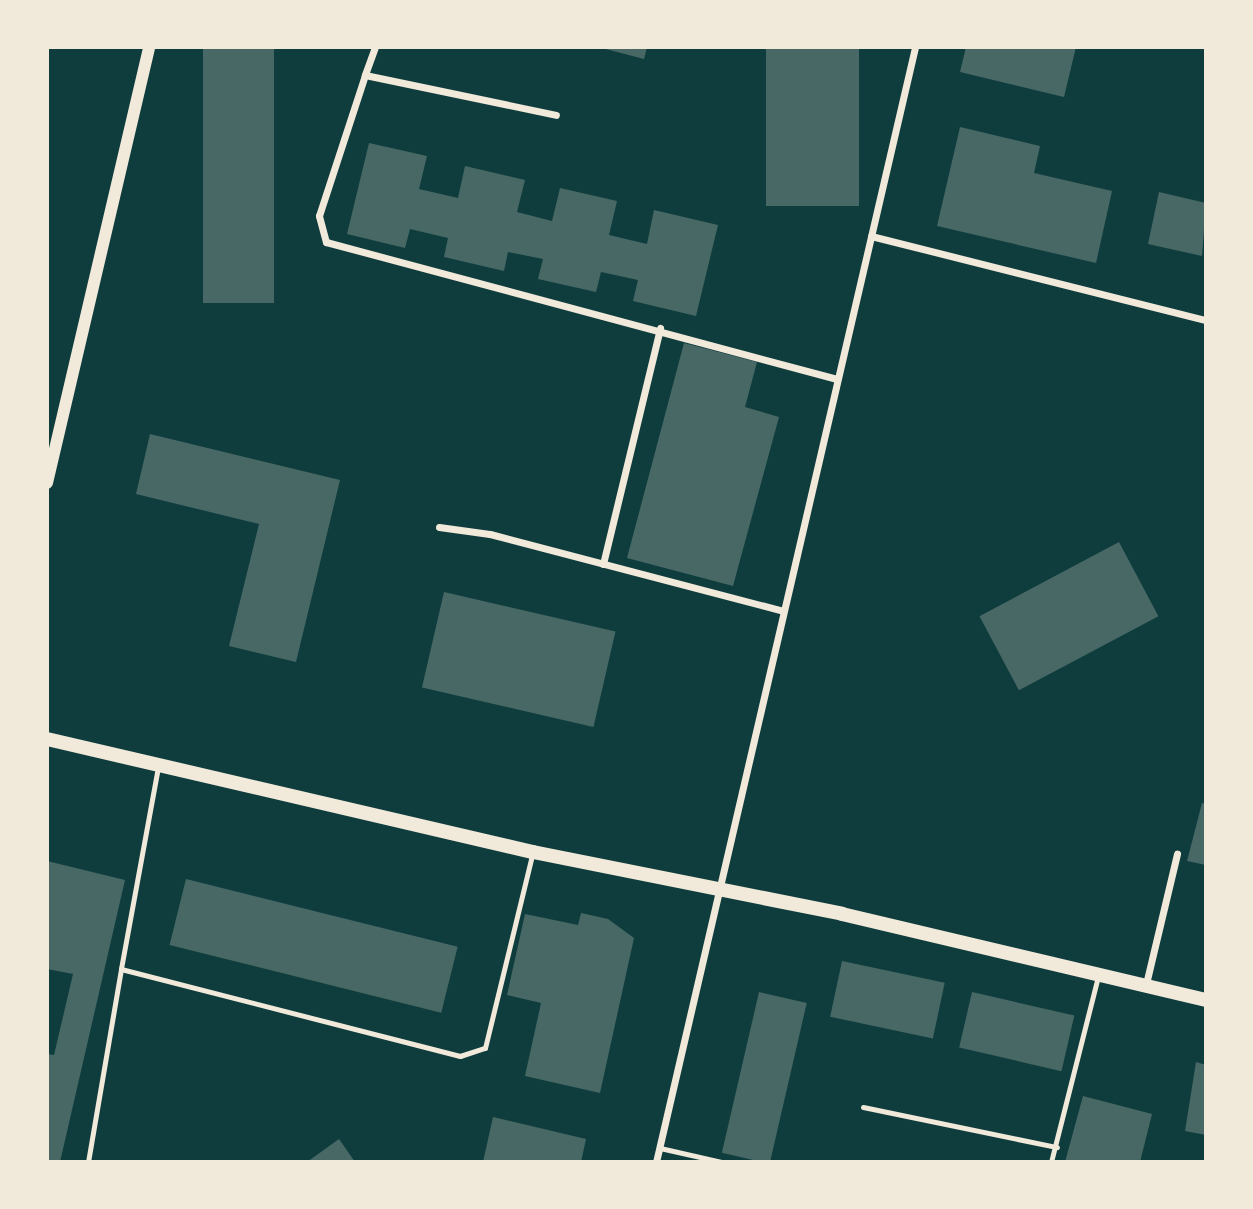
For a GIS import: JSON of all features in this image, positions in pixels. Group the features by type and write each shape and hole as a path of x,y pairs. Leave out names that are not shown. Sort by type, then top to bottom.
{"main road":[{"path":"47,739 533,852 842,914 1206,1000"}],"street":[{"path":"47,483 149,47"},
{"path":"374,47 319,216 326,242 660,328 837,379"},
{"path":"656,1162 915,47"},
{"path":"365,75 556,116"},
{"path":"871,236 1206,320"},
{"path":"603,564 660,328"},
{"path":"439,527 490,534 783,611"},
{"path":"1146,984 1177,855"}],"lane":[{"path":"88,1162 158,764"},
{"path":"121,969 331,1026 460,1056 474,1055 485,1048 533,852"},
{"path":"1051,1162 1098,976"},
{"path":"863,1107 1056,1147"},
{"path":"660,1148 722,1162"}],"building":[{"path":"203,47 274,47 274,303 203,303"},
{"path":"598,47 647,47 644,59"},
{"path":"766,47 859,47 859,206 766,206"},
{"path":"966,47 1076,47 1064,97 960,72"},
{"path":"960,127 1040,146 1034,173 1112,191 1096,263 937,226"},
{"path":"369,143 427,156 419,189 458,198 465,166 525,180 517,212 552,221 560,188 617,201 609,235 647,244 654,210 718,225 696,316 633,301 638,280 601,272 596,292 538,279 543,259 508,252 504,271 444,257 448,238 410,229 405,248 347,234"},
{"path":"1159,192 1206,203 1202,256 1148,244"},
{"path":"684,343 757,362 745,407 779,417 733,586 627,558"},
{"path":"150,434 340,480 296,662 229,646 259,524 136,494"},
{"path":"1119,542 1158,616 1019,690 979,616"},
{"path":"444,592 615,632 593,727 422,687"},
{"path":"1202,803 1206,804 1206,865 1187,861"},
{"path":"47,861 125,880 60,1162 47,1162 47,1054 54,1055 73,974 47,969"},
{"path":"186,879 458,947 441,1013 170,945"},
{"path":"581,913 608,919 634,938 600,1093 525,1076 541,1003 507,995 525,914 578,925"},
{"path":"842,961 945,983 933,1039 830,1017"},
{"path":"759,992 807,1003 770,1162 722,1153"},
{"path":"972,992 1074,1016 1061,1071 959,1048"},
{"path":"1196,1062 1206,1065 1206,1135 1185,1131"},
{"path":"1083,1096 1152,1114 1140,1162 1065,1162"},
{"path":"493,1117 586,1139 581,1162 483,1162"},
{"path":"339,1139 355,1162 307,1162"}]}
